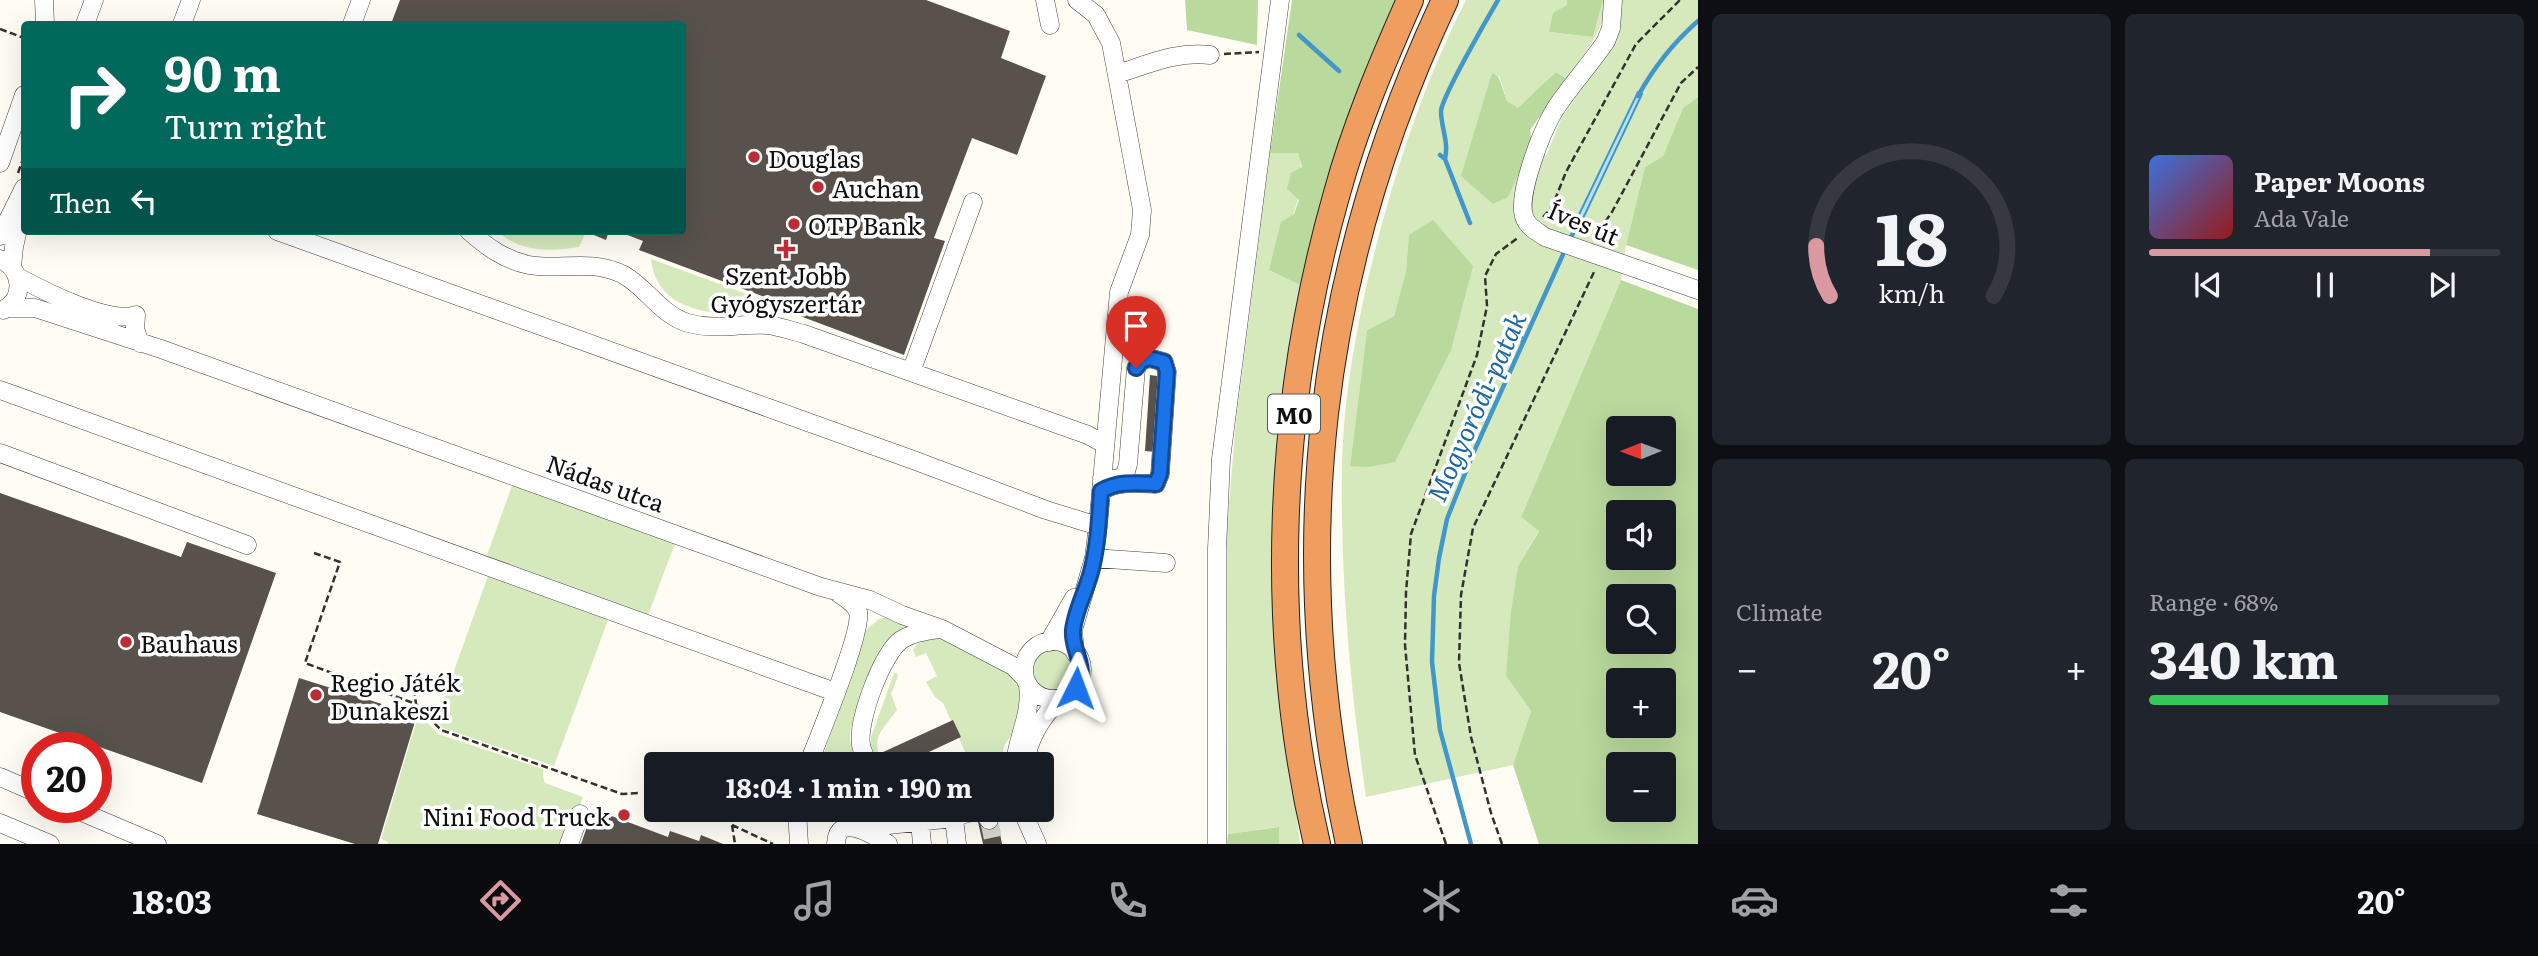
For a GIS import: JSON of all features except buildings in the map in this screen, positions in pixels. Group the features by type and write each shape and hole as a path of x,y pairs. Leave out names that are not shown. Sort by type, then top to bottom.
{"highway":[{"name":"M0","path":"1317,844 1295,720 1289,654 1285,534 1292,429 1314,285 1337,193 1364,110 1410,0"},
{"name":"M0","path":"1349,844 1332,755 1319,651 1316,528 1322,424 1344,288 1367,198 1403,94 1445,0"}],"street":[{"path":"44,0 45,21"},
{"path":"86,21 94,0"},
{"path":"183,21 191,0"},
{"path":"196,21 204,0"},
{"path":"353,21 361,0"},
{"path":"1045,0 1050,25"},
{"path":"1029,752 1034,734 1046,712 1073,691 1081,676 1073,630 1094,558 1119,292 1140,235 1142,210 1107,33 1096,15 1077,0"},
{"path":"1217,844 1217,549 1221,459 1279,0"},
{"name":"Íves út","path":"1613,0 1611,28 1606,41 1554,111 1535,152 1524,193 1524,217 1538,232 1698,290"},
{"path":"1117,74 1177,54 1210,55"},
{"path":"0,163 21,103"},
{"path":"0,236 21,194"},
{"path":"911,372 973,202"},
{"path":"4,310 18,291 10,268 21,216"},
{"path":"288,235 1046,510 1098,526"},
{"path":"474,235 495,252 512,260 539,265 583,264 624,276 666,311 686,322 716,328 769,325 804,334 1088,435 1104,444"},
{"path":"10,268 65,300 117,318 136,315 135,329 140,343"},
{"path":"4,310 35,308 140,343"},
{"name":"Nádas utca","path":"140,343 835,591 870,600 942,629 1013,666 1026,681"},
{"path":"1149,358 1164,362 1167,372 1160,474 1156,484 1101,484 1125,475 1136,368 1141,361 1149,358"},
{"path":"0,390 835,692"},
{"path":"0,453 247,545"},
{"path":"1094,558 1166,564"},
{"path":"1049,642 1060,626 1094,558"},
{"path":"813,752 856,635 858,611 835,591"},
{"path":"856,635 872,616 881,613 902,615"},
{"path":"863,752 860,745 862,729 884,659 903,639 919,632 942,629"},
{"path":"1016,752 1030,702 1024,664 1028,655 1035,648 1049,642 1063,643 1076,653"},
{"path":"1026,681 1041,697 1062,698"},
{"path":"1207,844 1209,796 1217,775"},
{"path":"0,777 21,786"},
{"path":"569,844 580,814"},
{"path":"798,822 799,844"},
{"path":"880,822 922,837 942,822"},
{"path":"954,822 957,844"},
{"path":"1027,822 1037,844"},
{"path":"0,823 50,844"},
{"path":"108,823 157,844"},
{"path":"836,844 836,834 842,827 849,826 876,836 888,844"}],"path":[{"path":"1446,844 1415,755 1405,645 1411,534 1477,355 1487,306 1485,276 1496,254 1538,232 1538,223 1552,207 1566,172 1636,44 1680,0"},
{"path":"0,29 21,37"},
{"path":"1210,55 1264,51"},
{"path":"1502,844 1471,737 1459,663 1461,595 1473,528 1591,281 1593,254 1604,220 1612,212 1681,83 1698,66"},
{"path":"314,552 340,562 305,663 416,704 440,730 622,794 640,793"},
{"path":"414,689 416,704"},
{"path":"735,844 732,825 773,844"}],"green space":[{"path":"1185,0 1258,0 1257,45 1187,30"},
{"path":"1292,0 1395,0 1352,103 1325,187 1300,285 1269,270 1281,222 1294,214 1299,200 1287,189 1291,173 1302,167 1298,153 1270,153"},
{"path":"1466,0 1567,0 1567,5 1549,32 1593,37 1603,0 1607,0 1598,32 1567,79 1556,72 1519,109 1507,101 1499,76 1491,73 1523,161 1532,144 1546,156 1562,117 1610,47 1620,0 1698,0 1698,97 1683,108 1663,156 1645,167 1626,245 1621,280 1521,517 1539,530 1518,566 1506,676 1531,711 1513,765 1366,797 1355,714 1344,589 1342,463 1349,378 1359,322 1386,208 1416,117","holes":["1409,235 1395,462 1350,466 1367,330 1394,316 1406,271"]},
{"path":"1567,0 1603,0 1593,37 1549,32 1553,13 1567,5"},
{"path":"1556,72 1567,79 1530,130 1532,144 1508,197 1493,204 1461,176 1492,73 1498,76 1507,101 1518,108"},
{"path":"1698,97 1698,270 1626,245 1645,167 1663,156 1683,108"},
{"path":"1270,153 1299,153 1301,169 1294,213 1269,270 1300,285 1286,375 1292,776 1300,844 1279,844 1278,827 1228,834 1227,529 1236,421"},
{"path":"1433,220 1473,266 1451,350 1395,462 1368,467 1350,466 1367,330 1394,316 1406,271 1409,235"},
{"path":"502,235 585,235 579,247 557,250 526,247"},
{"path":"651,259 755,297 749,313 717,313 686,306 673,299 655,276"},
{"path":"1621,280 1698,309 1698,844 1539,844 1513,765 1531,711 1506,676 1518,566 1539,531 1521,517"},
{"path":"513,483 675,543 647,618 486,558"},
{"path":"488,576 608,620 554,766 443,728 436,721"},
{"path":"889,617 917,623 892,635 878,651 850,731 850,742 854,752 824,752 865,631 879,619"},
{"path":"938,636 1018,678 1024,700 1017,728 1005,744 1003,752 965,752 943,703 935,697 926,682 937,676 926,653 916,657 913,650 927,639"},
{"path":"1052,648 1068,654 1074,670 1068,686 1052,692 1036,686 1030,670 1036,654"},
{"path":"894,673 897,673 891,694 897,710 879,735 878,752 873,752 871,737"},
{"path":"418,716 438,734 543,769 545,783 583,797 566,844 387,844 388,842 381,839"},
{"path":"1279,827 1279,844 1227,844 1228,834"}],"water":[{"path":"1638,92 1642,94 1578,229 1573,227"}],"waterway":[{"path":"1445,159 1446,146 1441,117 1443,103 1498,0"},
{"name":"Mogyoródi-patak","path":"1638,96 1665,56 1698,21"},
{"path":"1299,35 1339,71"},
{"path":"1440,155 1445,159 1470,223"},
{"name":"Mogyoródi-patak","path":"1569,242 1577,224"},
{"name":"Mogyoródi-patak","path":"1471,844 1440,730 1432,662 1434,596 1439,558 1447,519 1472,456 1565,250"},
{"path":"1515,322 1523,343"}],"tunnel":[{"path":"989,822 994,844"}],"place":[{"name":"Douglas","path":"754,157"},
{"name":"Auchan","path":"818,187"},
{"name":"OTP Bank","path":"794,224"},
{"name":"Szent Jobb Gyógyszertár","path":"786,249"},
{"name":"Bauhaus","path":"126,642"},
{"name":"Regio Játék Dunakeszi","path":"316,695"},
{"name":"Nini Food Truck","path":"624,815"}],"route":[{"path":"1076,688 1082,668 1076,653 1073,630 1094,558 1101,491 1129,482 1156,484 1160,474 1167,372 1164,362 1149,358 1141,361 1136,368"}]}
